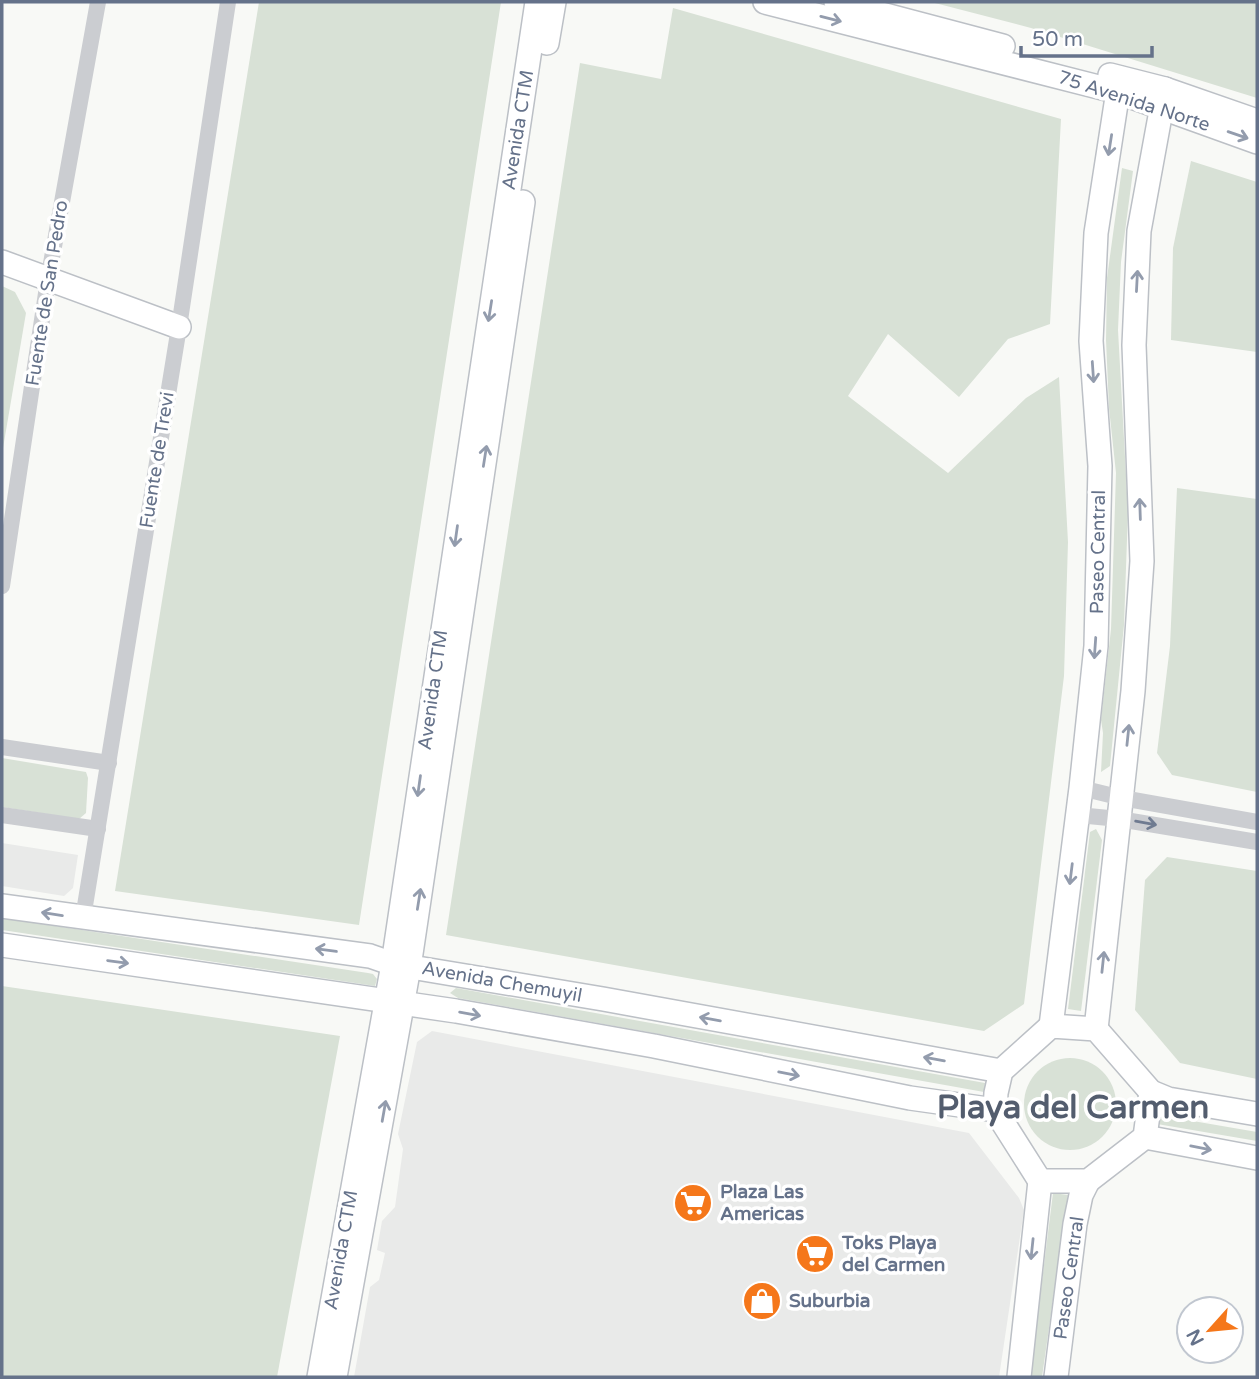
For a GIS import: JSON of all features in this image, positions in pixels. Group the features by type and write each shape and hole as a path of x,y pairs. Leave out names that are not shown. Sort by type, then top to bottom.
{"main road":[{"name":"Avenida CTM","path":"401,965 537,2"},
{"name":"Avenida CTM","path":"319,1377 401,965 554,2"},
{"name":"75 Avenida Norte","path":"765,2 1119,85"},
{"name":"75 Avenida Norte","path":"836,2 1163,99 1257,121"},
{"name":"Paseo Central","path":"1052,1026 1096,646 1100,466 1091,341 1096,233 1119,85"},
{"path":"1096,1029 1121,808 1142,561 1134,345 1139,231 1163,99"},
{"name":"75 Avenida Norte","path":"1163,99 1257,142"},
{"path":"2,262 179,327"},
{"name":"Avenida Chemuyil","path":"2,906 370,956 401,965 1001,1071"},
{"name":"Avenida Chemuyil","path":"2,945 393,1004 456,1011 641,1044 910,1098 995,1110"},
{"name":"Avenida CTM","path":"335,1377 393,1004"},
{"path":"1151,1092 1144,1137 1088,1181 1040,1181 995,1110 1001,1071 1052,1026 1096,1029 1151,1092 1168,1099 1257,1114"},
{"path":"1144,1137 1257,1158"},
{"name":"Paseo Central","path":"1019,1377 1040,1181"},
{"name":"Paseo Central","path":"1056,1377 1075,1224 1081,1195 1088,1181"}],"street":[{"name":"Fuente de San Pedro","path":"2,586 48,279 98,2"},
{"name":"Fuente de Trevi","path":"83,918 179,327 228,2"},
{"path":"2,747 108,764"},
{"path":"1081,788 1121,808 1257,842"},
{"path":"1078,815 1121,808 1257,822"},
{"path":"2,815 98,829"}],"shaded area":[{"path":"259,2 501,2 359,925 115,891"},
{"path":"931,2 1257,2 1257,98 1031,28"},
{"path":"673,8 1061,119 1050,324 1008,339 959,397 888,334 848,396 948,473 1026,398 1059,377 1068,542 1064,676 1024,1004 984,1031 446,935 580,63 661,79"},
{"path":"1191,161 1257,182 1257,352 1171,340 1173,248"},
{"path":"1122,168 1133,171 1121,262 1118,330 1128,511 1124,625 1110,766 1101,772 1101,720 1111,629 1116,473 1109,408 1107,278"},
{"path":"2,286 15,292 26,313 2,454"},
{"path":"1177,488 1257,499 1257,792 1172,775 1157,753 1170,646"},
{"path":"2,758 86,772 86,813 79,819 2,807"},
{"path":"1096,829 1102,840 1081,1011 1068,1009 1090,832"},
{"path":"2,843 78,855 73,888 64,896 2,886"},
{"path":"1167,857 1257,871 1257,1079 1180,1063 1135,1010 1145,880"},
{"path":"2,918 368,973 377,979 375,986 2,930"},
{"path":"2,986 340,1036 277,1377 2,1377"},
{"path":"456,988 985,1083 984,1092 458,998 450,993"},
{"path":"432,1031 969,1133 1019,1198 1024,1210 999,1377 354,1377 370,1287 379,1280 385,1253 377,1250 382,1221 395,1207 403,1149 398,1134 417,1042"},
{"path":"1070,1058 1087,1062 1102,1072 1112,1087 1116,1104 1112,1121 1102,1136 1087,1146 1070,1150 1053,1146 1038,1136 1028,1121 1024,1104 1028,1087 1038,1072 1053,1062"},
{"path":"1158,1115 1257,1132 1257,1141 1157,1124"},
{"path":"1053,1193 1068,1195 1042,1377 1030,1377"}],"place":[{"name":"Plaza Las Americas","path":"693,1203"},
{"name":"Toks Playa del Carmen","path":"815,1254"},
{"name":"Suburbia","path":"762,1301"}],"district":[{"name":"Playa del Carmen","path":"1073,1107"}]}
